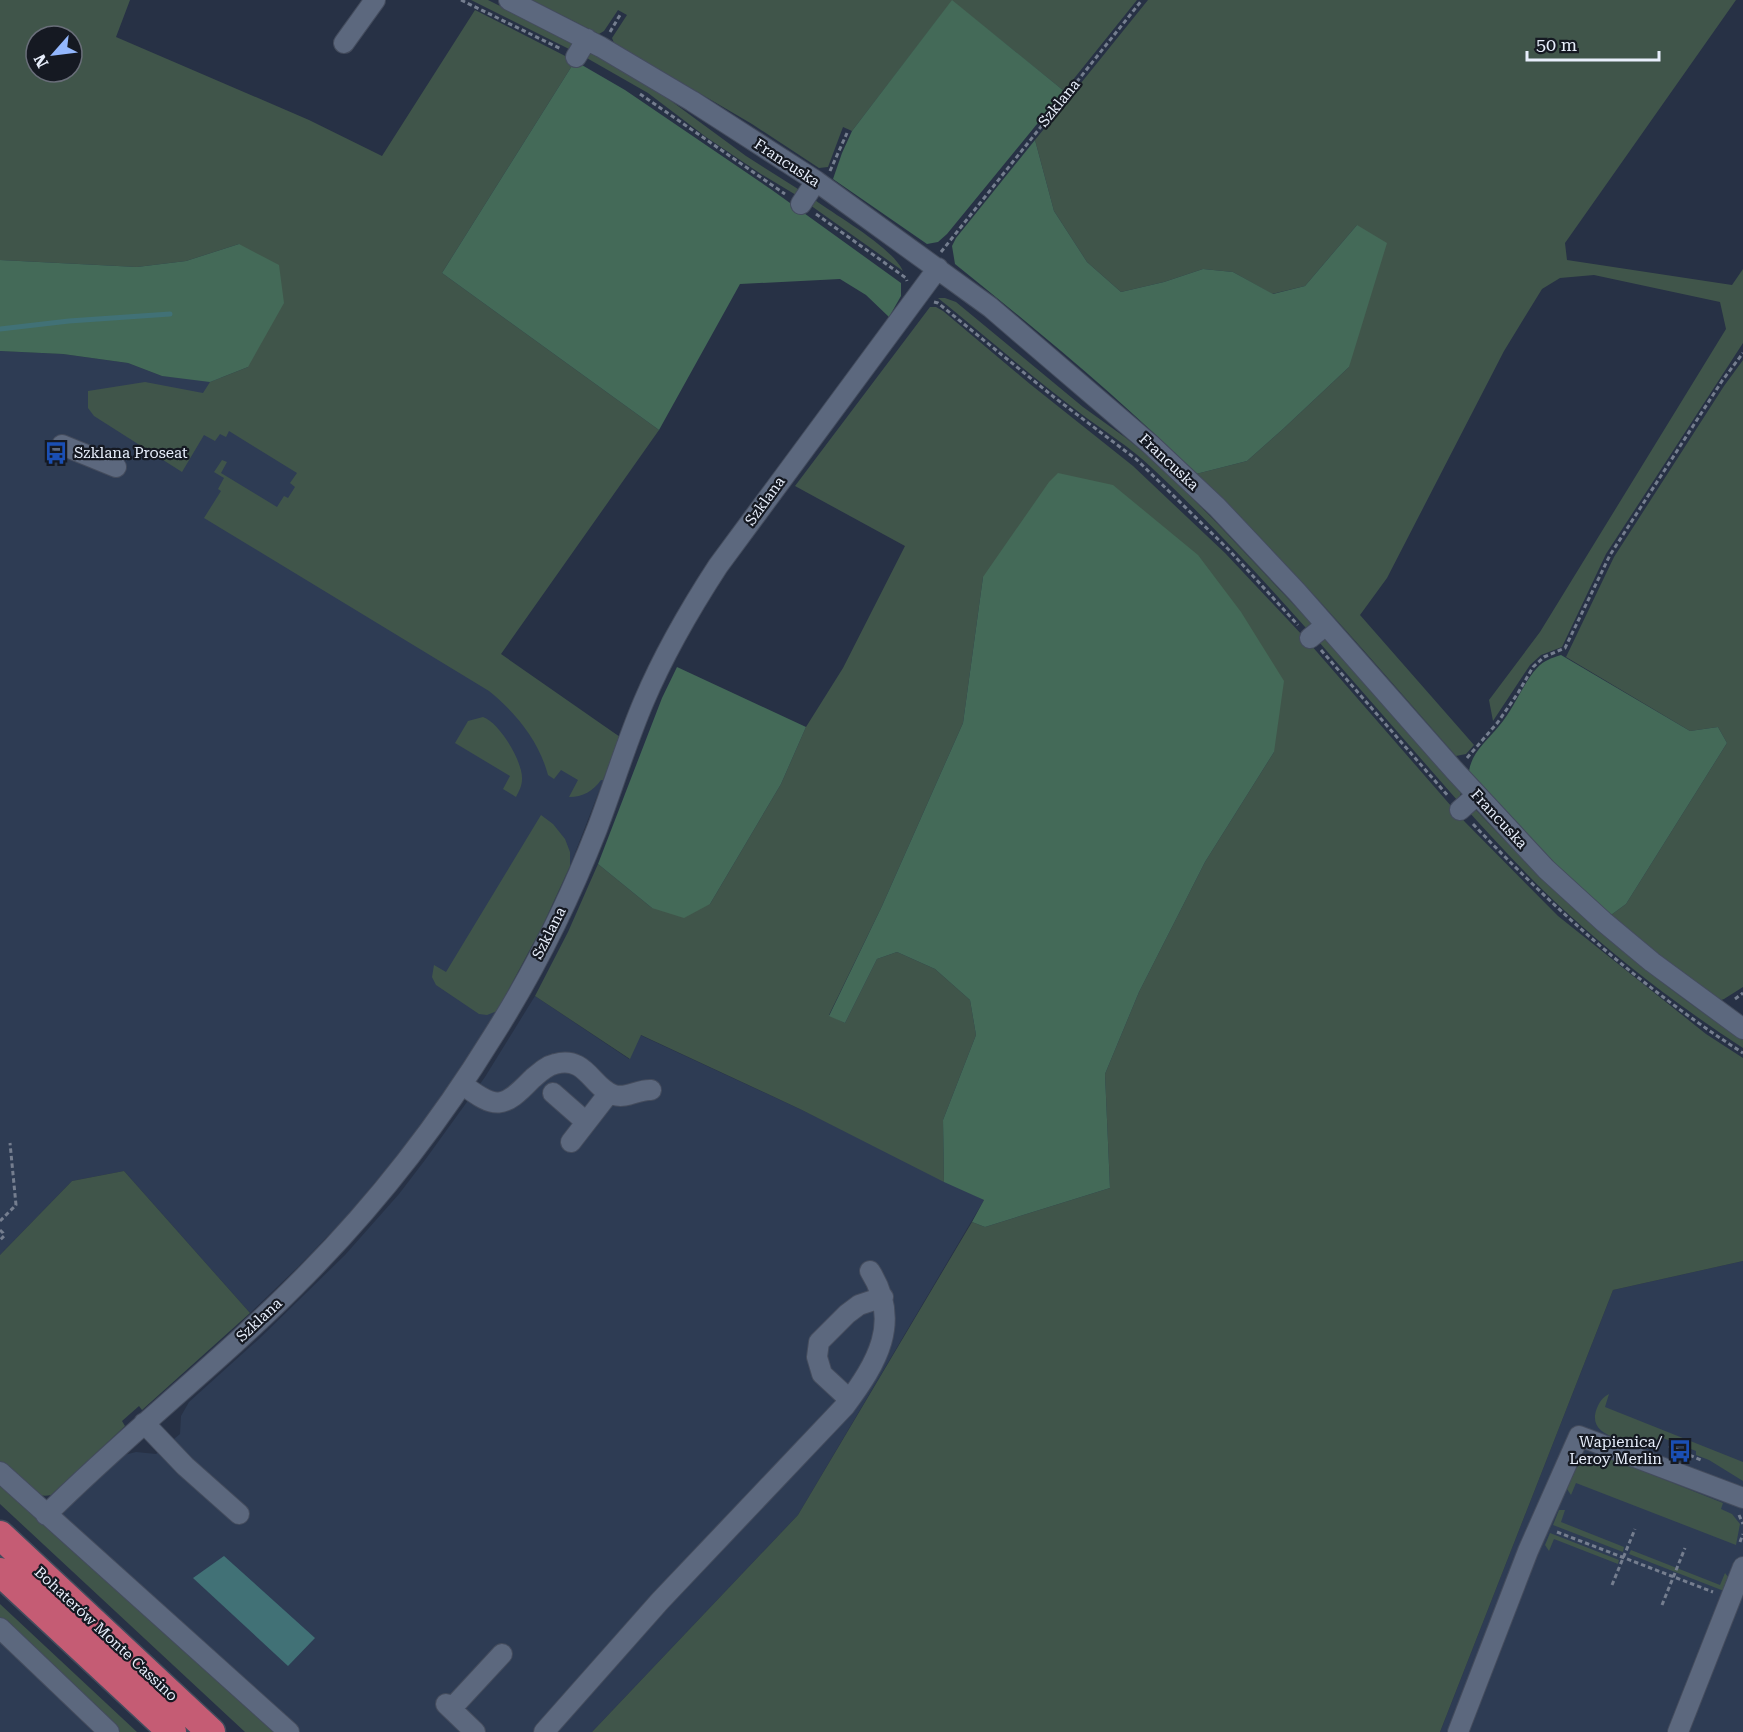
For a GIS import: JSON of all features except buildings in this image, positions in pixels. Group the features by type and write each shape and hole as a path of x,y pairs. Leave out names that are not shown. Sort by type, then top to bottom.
{"highway":[{"name":"Bohaterów Monte Cassino","path":"0,1535 211,1732"},
{"name":"Bohaterów Monte Cassino","path":"0,1572 172,1732"}],"street":[{"path":"344,44 375,0"},
{"name":"Francuska","path":"509,0 587,39 692,101 819,183 990,307 1150,444 1217,507 1546,869 1604,922 1669,975 1743,1029"},
{"path":"576,57 587,39"},
{"path":"801,204 819,183"},
{"name":"Szklana","path":"46,1515 92,1470 306,1276 355,1223 414,1152 495,1034 550,933 596,831 643,702 688,612 718,566 915,298 935,266"},
{"path":"62,445 116,467"},
{"path":"1310,638 1326,625"},
{"path":"1460,810 1477,795"},
{"path":"462,1084 490,1102 504,1102 517,1095 540,1071 562,1062 583,1068 609,1093 618,1096 651,1090"},
{"path":"553,1093 586,1122"},
{"path":"571,1142 609,1093"},
{"path":"544,1732 660,1601 864,1381 878,1353 886,1329 883,1297 870,1271"},
{"path":"849,1399 822,1374 817,1357 819,1342 853,1310 871,1300 883,1297"},
{"path":"144,1423 185,1466 239,1514"},
{"path":"1458,1732 1539,1525 1579,1436 1743,1498"},
{"path":"0,1472 289,1732"},
{"path":"1678,1732 1743,1567"},
{"path":"0,1628 108,1732"},
{"path":"476,1732 448,1706 502,1654"}],"path":[{"path":"461,0 576,57"},
{"name":"Szklana","path":"935,266 1142,0"},
{"path":"637,91 906,278 908,284 905,290 915,298 927,306 930,303 938,303 1055,398 1136,459 1228,549 1519,873 1570,921 1664,998 1743,1053"},
{"path":"819,183 831,169 847,133"},
{"path":"1454,770 1498,722 1533,667 1544,657 1566,648 1610,555 1722,381 1743,353"},
{"path":"0,1221 16,1205 10,1143"},
{"path":"0,1230 4,1236 0,1240"},
{"path":"1539,1525 1731,1598"},
{"path":"1612,1585 1635,1529"},
{"path":"1740,1542 1743,1534"},
{"path":"1662,1605 1685,1548"}],"shaded area":[{"path":"0,0 130,0 116,37 309,120 382,156 475,10 575,61 442,273 659,430 501,654 620,737 603,780 587,793 569,797 578,780 561,770 554,779 548,775 539,751 525,728 489,691 204,518 221,491 218,489 224,478 214,472 222,460 227,462 221,473 277,507 284,496 288,498 295,487 290,483 297,473 229,431 226,437 220,434 215,441 204,435 182,472 94,416 88,408 88,391 145,382 203,393 210,382 248,367 239,244 186,261 137,267 0,260"},
{"path":"471,0 488,0 572,42 573,46 569,49"},
{"path":"532,0 1137,0 1064,91 952,1 852,131 843,127 828,167 819,168 752,124 614,43 612,38 627,15 618,10 604,31 599,34"},
{"path":"952,0 1064,91 947,234 938,242 927,244 833,179 852,131"},
{"path":"1148,0 1736,0 1565,243 1567,260 1732,285 1743,269 1743,343 1606,554 1562,647 1541,655 1530,665 1493,721 1489,700 1540,632 1726,329 1720,302 1594,275 1560,278 1542,289 1504,351 1387,578 1360,615 1474,745 1466,754 1456,756 1297,577 1196,474 1247,461 1349,367 1357,225 1305,286 1272,294 1233,272 1203,269 1164,282 1121,292 1087,262 1054,211 1035,140"},
{"path":"588,52 648,84 746,156 798,189 796,195 706,137 648,93 585,57"},
{"path":"575,61 625,90 772,190 901,283 901,296 889,317 866,295 840,279 740,284 659,430 442,273"},
{"path":"1035,140 1054,211 1087,262 1121,292 1164,282 1203,269 1233,272 1273,294 1305,286 1357,225 1387,243 1349,367 1247,461 1196,474 1108,392 955,264 952,246 956,238"},
{"path":"815,200 876,242 888,252 903,271 810,205"},
{"path":"239,244 279,265 284,303 248,367 210,382 162,376 128,363 63,354 0,351 0,260 137,267 186,261"},
{"path":"938,298 956,302 1083,407 1157,463 1313,625 1306,628 1212,526 1144,460 1062,399"},
{"path":"930,307 943,311 1133,466 1225,553 1304,637 1465,822 1558,916 1706,1034 1743,1058 1743,1261 1613,1290 1440,1732 592,1732 798,1515 972,1222 985,1227 1110,1188 1105,1074 1139,992 1205,862 1274,752 983,577 963,723 882,906 829,1015 845,1023 877,959 897,952 935,969 970,1000 976,1035 943,1120 944,1182 802,1110 641,1035 630,1059 535,996 568,932 598,864 652,908 710,904 781,784 806,727 843,668 905,546 795,486"},
{"path":"0,351 63,354 128,363 162,376 374,383 315,536 620,737 570,866 542,927 488,1027 407,1144 348,1215 250,1313 124,1171 72,1181 0,1255"},
{"path":"1743,360 1743,987 1719,1001 1657,955 1611,915 1626,904 1727,743 1718,727 1690,731 1566,657 1614,557"},
{"path":"1058,473 1113,485 1198,555 1241,612 1284,681 1274,752 1205,862 1139,992 1105,1074 1110,1188 985,1227 972,1222 984,1200 944,1182 943,1120 976,1035 970,1000 935,969 897,952 877,959 845,1023 829,1016 882,906 963,723 983,577 1049,482"},
{"path":"1324,637 1461,793 1457,800 1319,642"},
{"path":"1561,655 1690,731 1718,727 1727,743 1626,904 1611,915 1553,864 1469,771 1473,758 1504,719 1532,674 1542,663"},
{"path":"677,667 806,727 781,784 710,904 684,918 652,908 598,864 662,698"},
{"path":"483,717 503,734 519,763 522,782 516,797 503,789 510,776 455,743 468,721"},
{"path":"1475,809 1537,873 1602,933 1670,989 1743,1040 1743,1048 1651,983 1565,911 1469,812"},
{"path":"541,815 553,824 565,839 570,852 570,866 542,927 497,1011 487,1015 479,1014 436,985 432,977 434,965 446,972"},
{"path":"535,996 629,1059 640,1035 802,1110 984,1200 798,1515 592,1732 295,1732 62,1520 63,1513 116,1460 136,1452 156,1454 180,1434 181,1416 189,1402 260,1338 345,1255 399,1194 425,1160 485,1077"},
{"path":"124,1171 250,1313 142,1410 139,1406 122,1421 125,1426 51,1495 44,1496 23,1487 0,1465 0,1255 72,1181"},
{"path":"1743,1261 1743,1732 1440,1732 1613,1290"},
{"path":"1609,1394 1605,1407 1743,1462 1743,1481 1709,1460 1696,1455 1696,1451 1663,1438 1661,1441 1649,1438 1645,1445 1619,1439 1602,1431 1595,1418 1599,1403"},
{"path":"1596,1455 1605,1456 1723,1503 1721,1509 1732,1514 1740,1524 1736,1545 1576,1483 1571,1495 1567,1489 1577,1467 1584,1459"},
{"path":"0,1479 282,1732 245,1732 0,1504"},
{"path":"1559,1510 1565,1510 1561,1522 1624,1547 1623,1552 1553,1525"},
{"path":"1550,1533 1619,1560 1618,1564 1554,1539 1549,1551 1545,1545"},
{"path":"1631,1550 1720,1585 1725,1573 1729,1578 1724,1591 1629,1554"},
{"path":"224,1556 315,1638 288,1666 193,1578"},
{"path":"0,1604 137,1732 120,1732 0,1618"},
{"path":"0,1639 93,1732 0,1732"}],"waterway":[{"path":"0,329 69,321 170,314"}],"place":[{"name":"Szklana Proseat","path":"56,453"},
{"name":"Wapienica/ Leroy Merlin","path":"1680,1451"}]}
